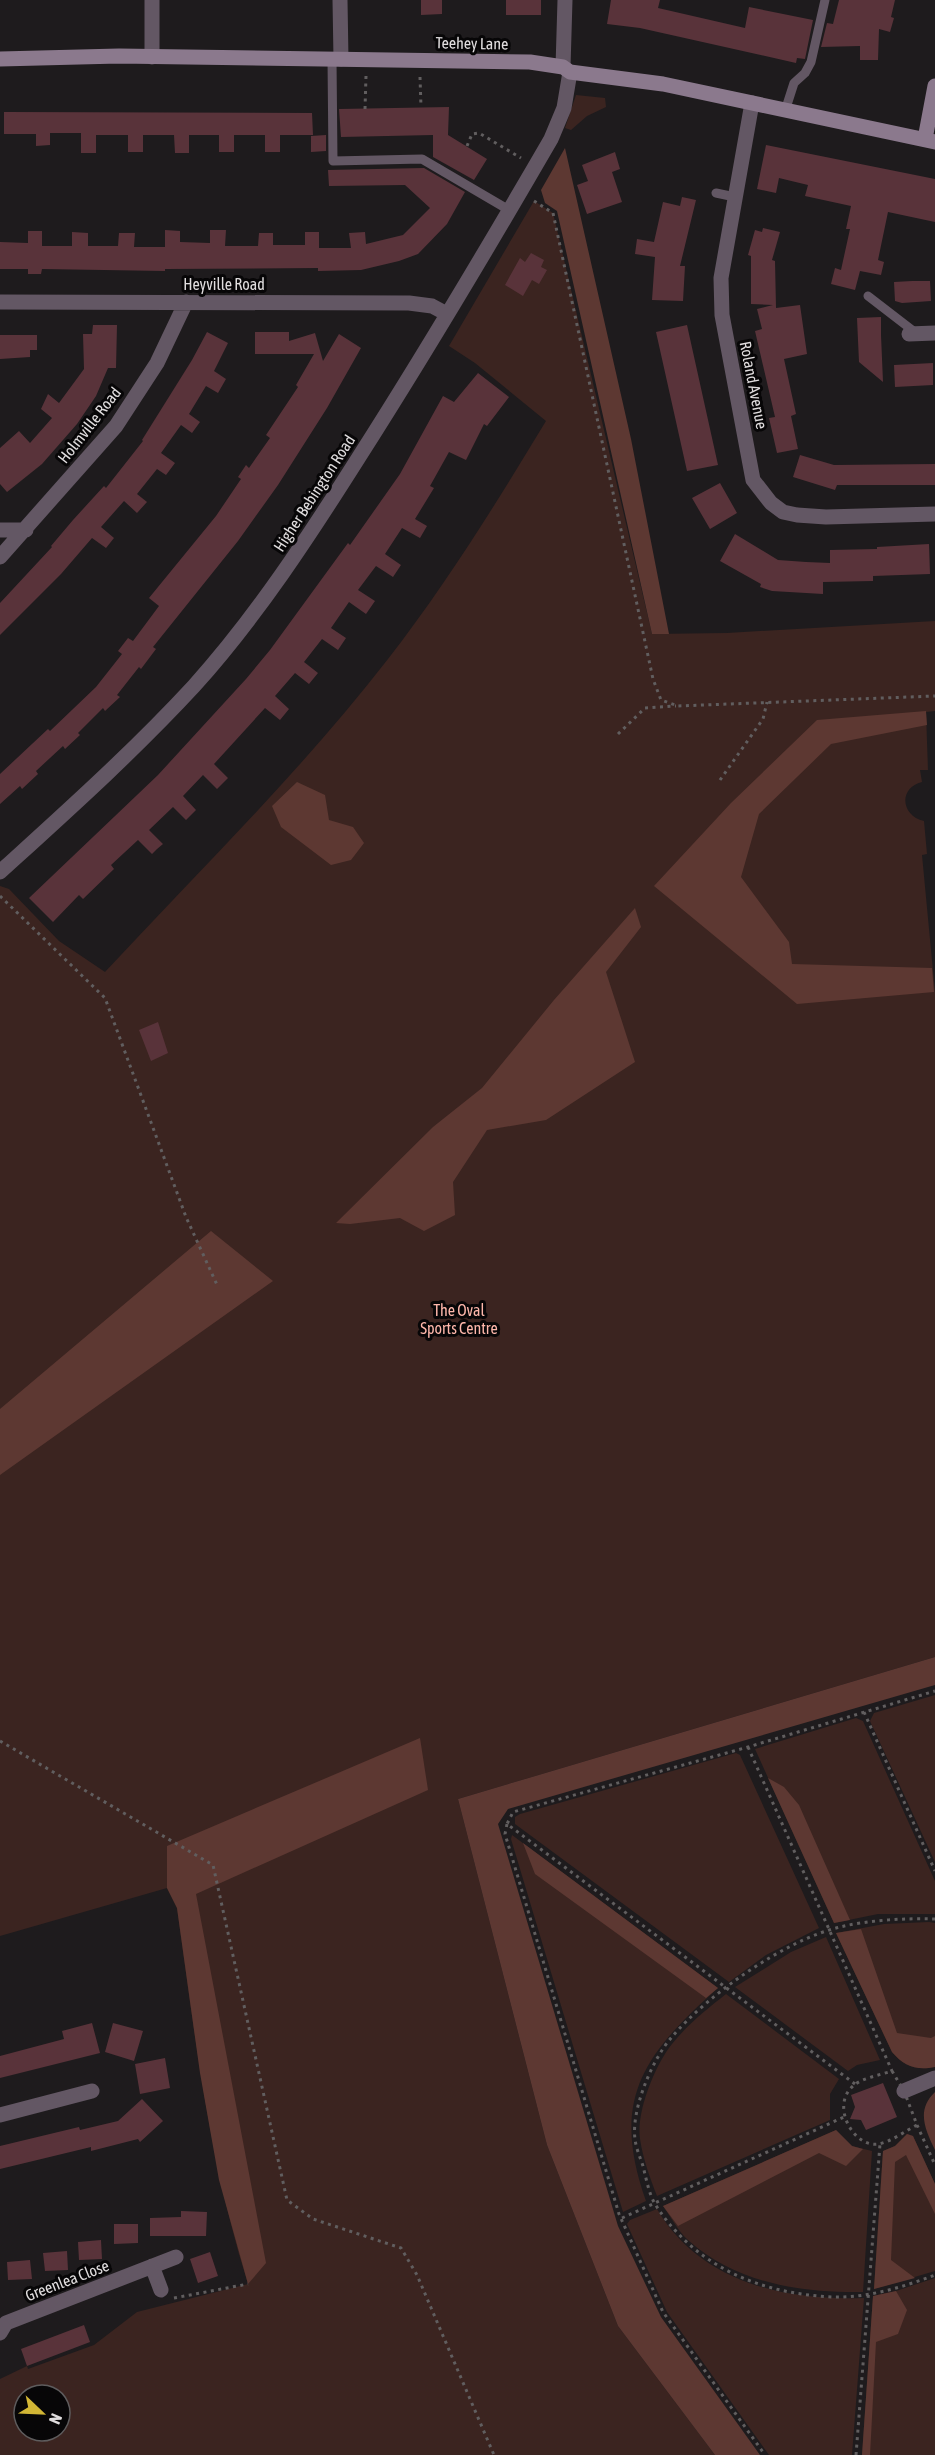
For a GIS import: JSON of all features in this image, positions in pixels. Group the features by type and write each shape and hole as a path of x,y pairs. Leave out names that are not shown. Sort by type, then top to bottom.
{"street":[{"path":"152,0 152,57"},
{"path":"336,59 340,0"},
{"name":"Higher Bebington Road","path":"0,872 110,772 179,701 259,606 310,534 447,314 551,139 564,108 566,0"},
{"name":"Teehey Lane","path":"0,59 152,57 530,62 663,84 930,140"},
{"path":"930,140 935,86"},
{"name":"Roland Avenue","path":"752,103 721,278 722,315 753,480 771,503 783,512 797,515 826,517 935,514"},
{"name":"Heyville Road","path":"0,302 409,303 432,306 447,314"},
{"name":"Holmville Road","path":"0,557 116,426 157,363 186,302"},
{"path":"913,334 935,333"},
{"path":"0,530 26,530"},
{"path":"904,2091 935,2078"},
{"path":"0,2115 92,2091"},
{"name":"Greenlea Close","path":"0,2333 6,2323 176,2257"},
{"path":"152,2266 161,2290"}],"lane":[{"path":"785,111 794,83 805,73 811,62 825,0"},
{"path":"336,59 333,161 422,159 509,210"},
{"path":"716,193 735,197"},
{"path":"868,297 913,334"}],"path":[{"path":"365,109 366,60"},
{"path":"420,60 421,107"},
{"path":"466,146 472,134 479,133 535,167"},
{"path":"520,192 553,213 653,680 662,700 678,706"},
{"path":"618,734 645,708 935,696"},
{"path":"720,780 763,718 767,702"},
{"path":"0,896 105,998 186,1217 218,1287"},
{"path":"765,2455 663,2312 621,2218 505,1834 507,1824 513,1812 748,1747 935,1691"},
{"path":"864,1712 935,1871"},
{"path":"0,1741 213,1865 287,2200 313,2219 401,2248 417,2275 494,2455"},
{"path":"748,1747 892,2071 904,2091 935,2165"},
{"path":"507,1824 855,2084"},
{"path":"935,1919 915,1918 840,1927 784,1950 754,1968 726,1989 670,2039 647,2081 638,2108 635,2138 654,2203 685,2242 704,2258 732,2274 791,2292 834,2297 869,2294 935,2275"},
{"path":"892,2071 855,2084 847,2092 843,2104 844,2117 851,2129 870,2144 880,2144 917,2126"},
{"path":"621,2218 844,2117"},
{"path":"856,2455 880,2144"},
{"path":"161,2290 166,2300 248,2284"}],"green space":[{"path":"576,95 605,98 606,107 587,116 571,130 565,128"},
{"name":"The Oval Sports Centre","path":"534,201 553,213 652,634 727,633 935,621 935,711 926,712 928,770 920,770 922,782 909,790 905,802 911,814 924,821 927,854 922,855 935,992 935,1657 458,1799 547,2145 618,2326 715,2455 0,2455 0,2379 27,2366 28,2369 94,2345 137,2312 248,2284 234,2237 213,2144 177,1908 167,1888 0,1936 0,886 9,889 59,941 105,972 286,780 355,700 410,630 451,572 546,421 475,363 449,346"},
{"path":"935,1695 935,1862 870,1721 874,1713"},
{"path":"856,1718 863,1721 935,1881 935,1914 878,1914 834,1923 755,1749"},
{"path":"736,1753 740,1755 819,1928 766,1955 729,1982 515,1824 515,1817 520,1814"},
{"path":"512,1835 718,1988 670,2035 640,2081 633,2106 632,2134 636,2165 646,2201 623,2212 511,1839"},
{"path":"935,1923 935,2067 916,2068 901,2061 892,2052 836,1933 884,1924"},
{"path":"826,1937 880,2060 857,2065 848,2071 735,1987 791,1952"},
{"path":"726,1994 839,2079 830,2094 830,2120 657,2196 640,2139 641,2116 648,2089 659,2064 672,2044"},
{"path":"836,2130 852,2146 872,2151 863,2292 793,2287 748,2276 707,2255 688,2240 663,2206"},
{"path":"907,2134 913,2136 935,2184 935,2271 874,2289 883,2151 895,2146"},
{"path":"657,2209 675,2234 696,2254 720,2270 747,2282 804,2296 864,2298 852,2455 769,2455 667,2312 627,2224 630,2220"},
{"path":"935,2278 935,2455 862,2455 873,2296"}],"shaded area":[{"path":"565,148 631,439 669,634 652,634 557,211 545,203 541,190"},
{"path":"926,711 927,725 831,744 759,814 741,877 789,942 792,964 932,968 934,992 797,1004 654,886 731,803 817,720"},
{"path":"297,782 325,795 329,820 353,827 364,843 351,860 331,865 281,827 272,806"},
{"path":"635,908 641,927 606,972 635,1062 546,1120 487,1130 453,1182 455,1215 424,1231 400,1218 350,1224 336,1223 433,1127 482,1088 554,1000"},
{"path":"211,1231 273,1281 0,1475 0,1409"},
{"path":"935,1657 935,1685 508,1809 498,1824 618,2226 661,2317 760,2455 715,2455 618,2326 547,2145 458,1799"},
{"path":"420,1738 428,1790 196,1894 266,2263 248,2284 219,2180 200,2073 177,1908 167,1888 167,1846"},
{"path":"768,1778 784,1787 799,1805 850,1920 834,1923"},
{"path":"523,1843 718,1988 706,1998 535,1874"},
{"path":"861,1929 897,2033 931,2038 935,2036 935,2067 916,2068 901,2061 892,2052 836,1933"},
{"path":"935,2092 935,2150 928,2135 924,2113 929,2099"},
{"path":"836,2130 852,2146 863,2149 846,2166 819,2153 678,2226 663,2206"},
{"path":"907,2134 913,2136 935,2184 935,2214 906,2155 895,2162 891,2260 915,2278 874,2289 883,2151 895,2146"},
{"path":"896,2291 907,2310 898,2334 876,2342 870,2455 862,2455 873,2296"}],"building":[{"path":"421,0 442,0 442,14 421,15"},
{"path":"506,0 541,0 541,15 506,15"},
{"path":"611,0 660,0 658,8 745,28 749,7 813,20 805,59 797,58 796,63 640,28 607,24"},
{"path":"839,0 895,0 890,32 879,29 878,60 860,60 860,46 821,47 827,23 833,24"},
{"path":"449,107 448,135 487,159 474,180 433,157 433,135 341,137 339,109"},
{"path":"4,112 312,113 313,135 280,135 280,152 265,152 265,135 234,135 234,152 219,152 219,135 189,135 189,153 175,153 174,135 143,135 143,152 128,152 128,135 96,135 96,153 81,153 81,133 50,133 50,145 36,146 36,134 4,134"},
{"path":"326,135 326,151 311,152 311,136"},
{"path":"766,145 935,179 935,222 888,212 878,260 884,262 881,275 860,271 855,290 831,284 835,268 841,270 850,229 846,229 851,206 805,196 808,185 779,178 776,193 757,189"},
{"path":"615,152 620,169 612,172 622,202 587,214 577,185 588,181 582,165"},
{"path":"424,168 465,192 447,224 418,254 399,261 361,270 318,271 318,268 165,269 165,271 42,269 41,274 28,274 28,269 0,269 0,242 28,243 28,231 42,231 42,246 72,246 72,232 88,233 88,246 118,246 119,233 135,233 134,247 165,247 165,230 180,231 180,242 210,243 210,230 226,230 225,246 258,246 259,233 273,233 273,245 305,245 305,232 319,232 319,248 351,248 349,233 365,232 366,244 403,235 430,208 405,185 329,186 328,170"},
{"path":"682,197 696,200 680,266 685,266 683,301 652,300 655,257 635,254 637,239 654,242 663,202 680,206"},
{"path":"763,228 780,232 772,260 775,261 776,308 800,305 807,354 784,359 796,414 791,416 798,449 777,453 769,418 775,417 755,331 762,329 757,309 773,305 751,304 751,256 748,255 755,230 762,232"},
{"path":"531,253 544,260 541,267 547,270 539,284 532,280 523,296 505,285 520,258 525,262"},
{"path":"930,281 931,301 902,303 895,301 894,282"},
{"path":"881,317 883,382 859,362 857,318"},
{"path":"93,325 117,325 116,368 108,368 96,396 77,424 42,464 7,492 0,484 0,448 19,431 30,443 52,418 41,409 48,394 59,403 84,369 83,334 92,334"},
{"path":"687,325 718,465 687,471 656,332"},
{"path":"207,332 228,343 214,371 226,379 218,393 206,386 189,414 200,422 192,433 181,425 161,453 175,463 166,475 157,469 137,494 147,502 137,513 124,501 101,527 114,538 106,548 92,538 61,574 0,635 0,603 104,486 106,488 143,441"},
{"path":"255,332 289,332 289,341 315,333 323,361 339,334 361,348 327,408 278,485 238,541 153,647 156,649 141,669 139,667 117,695 120,697 105,711 103,708 78,733 80,735 65,749 63,746 36,771 38,774 22,789 20,786 0,804 0,774 96,687 122,654 118,651 128,638 133,641 159,606 149,598 216,516 241,479 238,477 246,465 249,468 270,438 266,435 298,387 296,385 314,354 255,354"},
{"path":"0,335 37,335 37,350 30,350 30,357 0,359"},
{"path":"933,363 933,385 895,387 894,365"},
{"path":"478,373 509,397 487,426 484,424 466,460 449,452 430,486 434,488 415,519 427,526 420,538 402,528 385,554 401,565 393,577 376,566 358,590 375,601 366,614 349,602 331,628 346,638 338,650 322,639 304,662 318,673 309,684 295,673 275,696 289,709 280,720 265,708 214,764 228,778 217,789 203,775 183,796 196,810 186,820 173,807 149,830 163,844 152,854 138,840 111,865 114,869 83,899 79,895 53,922 29,898 158,775 246,679 348,543 350,545 400,474 443,396 454,402"},
{"path":"800,455 834,465 935,464 935,485 837,485 835,490 793,477"},
{"path":"720,483 737,513 710,529 692,498"},
{"path":"735,534 778,560 806,562 830,563 830,550 877,549 877,547 929,544 930,574 873,576 873,581 823,582 823,594 772,591 760,587 761,584 720,561"},
{"path":"158,1022 168,1053 151,1061 139,1030"},
{"path":"92,2023 100,2053 0,2078 0,2056 64,2039 62,2031"},
{"path":"113,2023 143,2031 134,2061 105,2052"},
{"path":"165,2058 170,2088 140,2094 135,2064"},
{"path":"883,2083 897,2117 866,2130 861,2120 850,2119 855,2107 851,2095"},
{"path":"142,2099 163,2121 140,2142 138,2139 91,2151 91,2147 0,2169 0,2146 79,2127 80,2130 118,2121"},
{"path":"181,2211 207,2212 206,2236 150,2236 150,2218 181,2217"},
{"path":"114,2224 138,2224 138,2243 114,2244"},
{"path":"101,2240 102,2259 79,2260 78,2242"},
{"path":"67,2251 68,2270 45,2271 43,2253"},
{"path":"210,2252 218,2276 198,2283 190,2259"},
{"path":"30,2260 32,2279 8,2280 7,2262"},
{"path":"84,2325 90,2342 27,2366 21,2349"}]}
